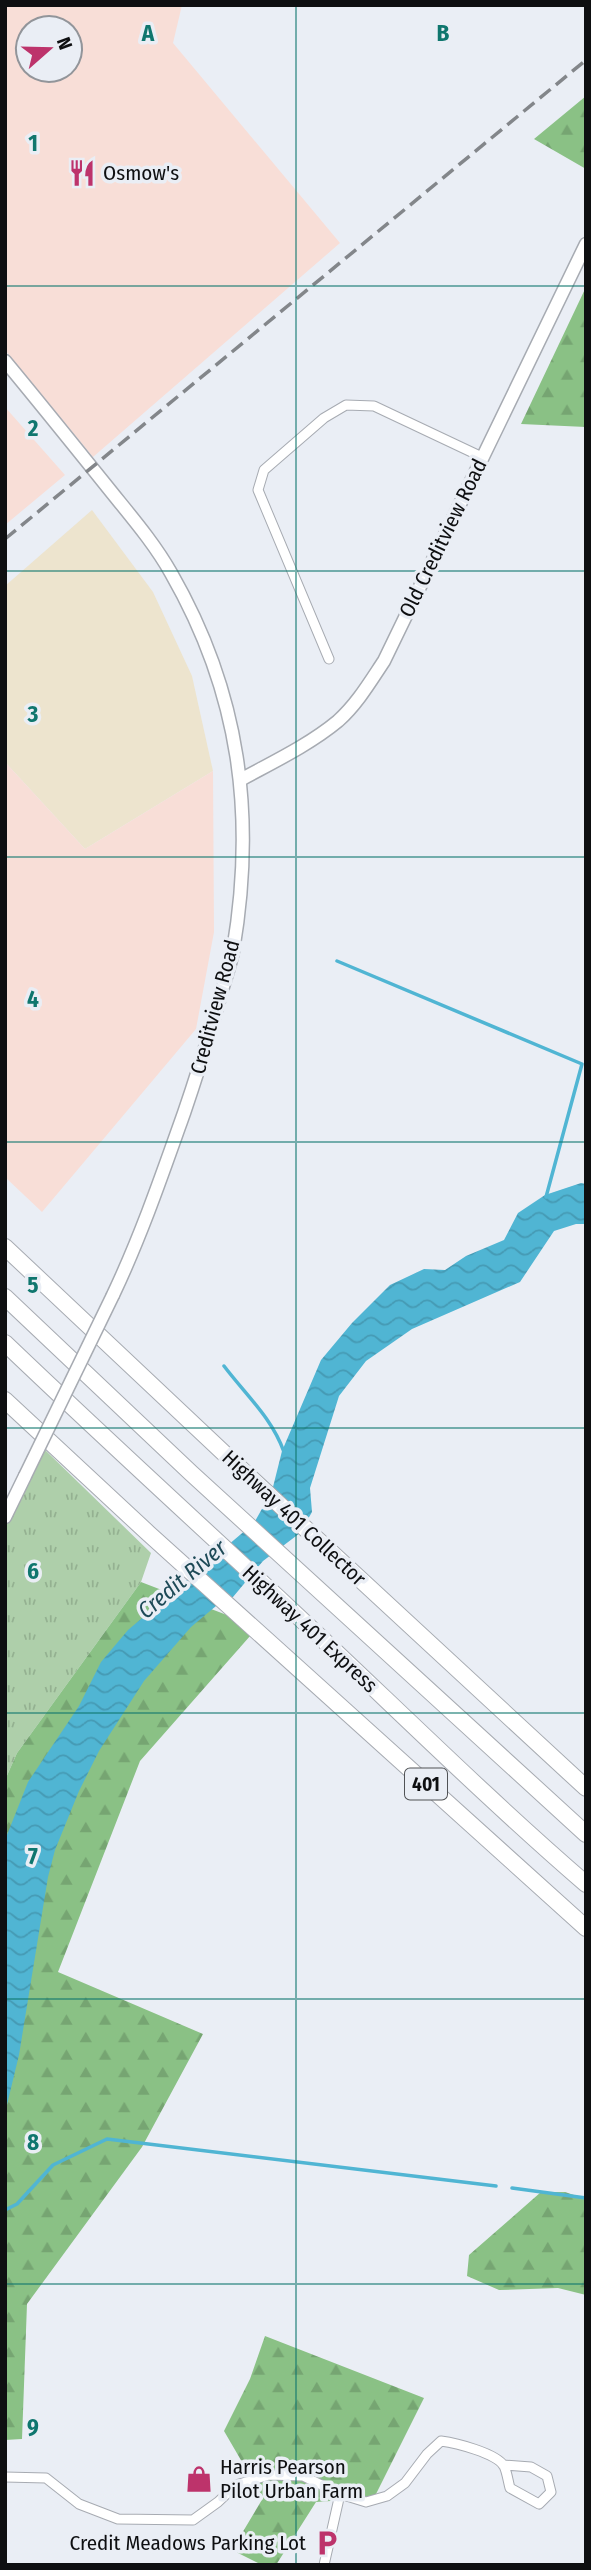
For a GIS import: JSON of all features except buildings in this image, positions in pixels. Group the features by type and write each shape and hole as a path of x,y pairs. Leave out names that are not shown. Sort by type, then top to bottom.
{"highway":[{"name":"Highway 401 Collector","path":"5,1247 586,1788"},
{"name":"Highway 401 Express","path":"5,1297 208,1488 586,1834"},
{"name":"Highway 401 Express","path":"5,1343 534,1839 586,1884"},
{"name":"401","path":"5,1400 148,1533 586,1928"}],"main road":[{"name":"Old Creditview Road","path":"240,780 310,741 339,719 362,695 384,660 586,244"},
{"name":"Creditview Road","path":"5,361 139,526 170,571 190,609 211,659 226,705 240,780 244,848 233,954 202,1060 168,1159 145,1222 113,1295 5,1517"}],"street":[{"path":"330,659 258,489 264,470 324,418 345,405 374,406 482,457"},
{"path":"5,2477 46,2478 79,2504 118,2519 193,2520 236,2485 269,2475 303,2476 340,2494 366,2502 387,2496 405,2483 427,2454 442,2441 457,2443 496,2459 503,2465 510,2488 539,2504 551,2492 547,2476 531,2467 503,2465"},
{"path":"324,2565 340,2494"}],"shaded area":[{"path":"5,5 182,5 173,43 340,243 93,457 5,350"},
{"path":"5,407 65,475 5,525"},
{"path":"92,510 153,592 192,676 213,771 85,849 5,762 5,586"},
{"path":"5,762 85,849 213,771 214,932 196,1029 42,1212 5,1177"}],"green space":[{"path":"586,96 586,169 534,139"},
{"path":"586,287 586,427 521,424"},
{"path":"43,1448 151,1553 141,1582 17,1753 5,1780 5,1528"},
{"path":"141,1582 258,1627 140,1761 58,1972 203,2034 142,2147 27,2304 22,2439 5,2440 5,1780 17,1753"},
{"path":"541,2192 565,2192 586,2199 586,2295 558,2288 499,2290 467,2276 469,2255"},
{"path":"265,2336 424,2398 374,2498 316,2502 276,2565 262,2565 232,2550 263,2498 224,2431 250,2379"}],"water":[{"name":"Credit River","path":"581,1183 586,1184 586,1224 576,1224 554,1231 520,1282 412,1329 366,1361 339,1396 310,1488 312,1512 300,1533 263,1561 233,1597 222,1601 191,1627 144,1681 99,1751 55,1850 48,1877 19,2055 5,2113 5,1840 28,1782 79,1706 101,1662 128,1630 254,1523 272,1491 282,1451 321,1360 352,1323 390,1285 424,1269 445,1270 466,1256 504,1240 518,1213 545,1195"}],"waterway":[{"path":"337,961 582,1064 546,1197"},
{"path":"224,1366 266,1417 284,1452"},
{"path":"5,2210 17,2204 53,2165 107,2139 496,2186"},
{"path":"512,2188 586,2198"}],"railway":[{"path":"5,539 586,60"}],"place":[{"name":"Osmow's","path":"82,173"},
{"name":"Harris Pearson Pilot Urban Farm","path":"199,2479"},
{"name":"Credit Meadows Parking Lot","path":"327,2543"}]}
